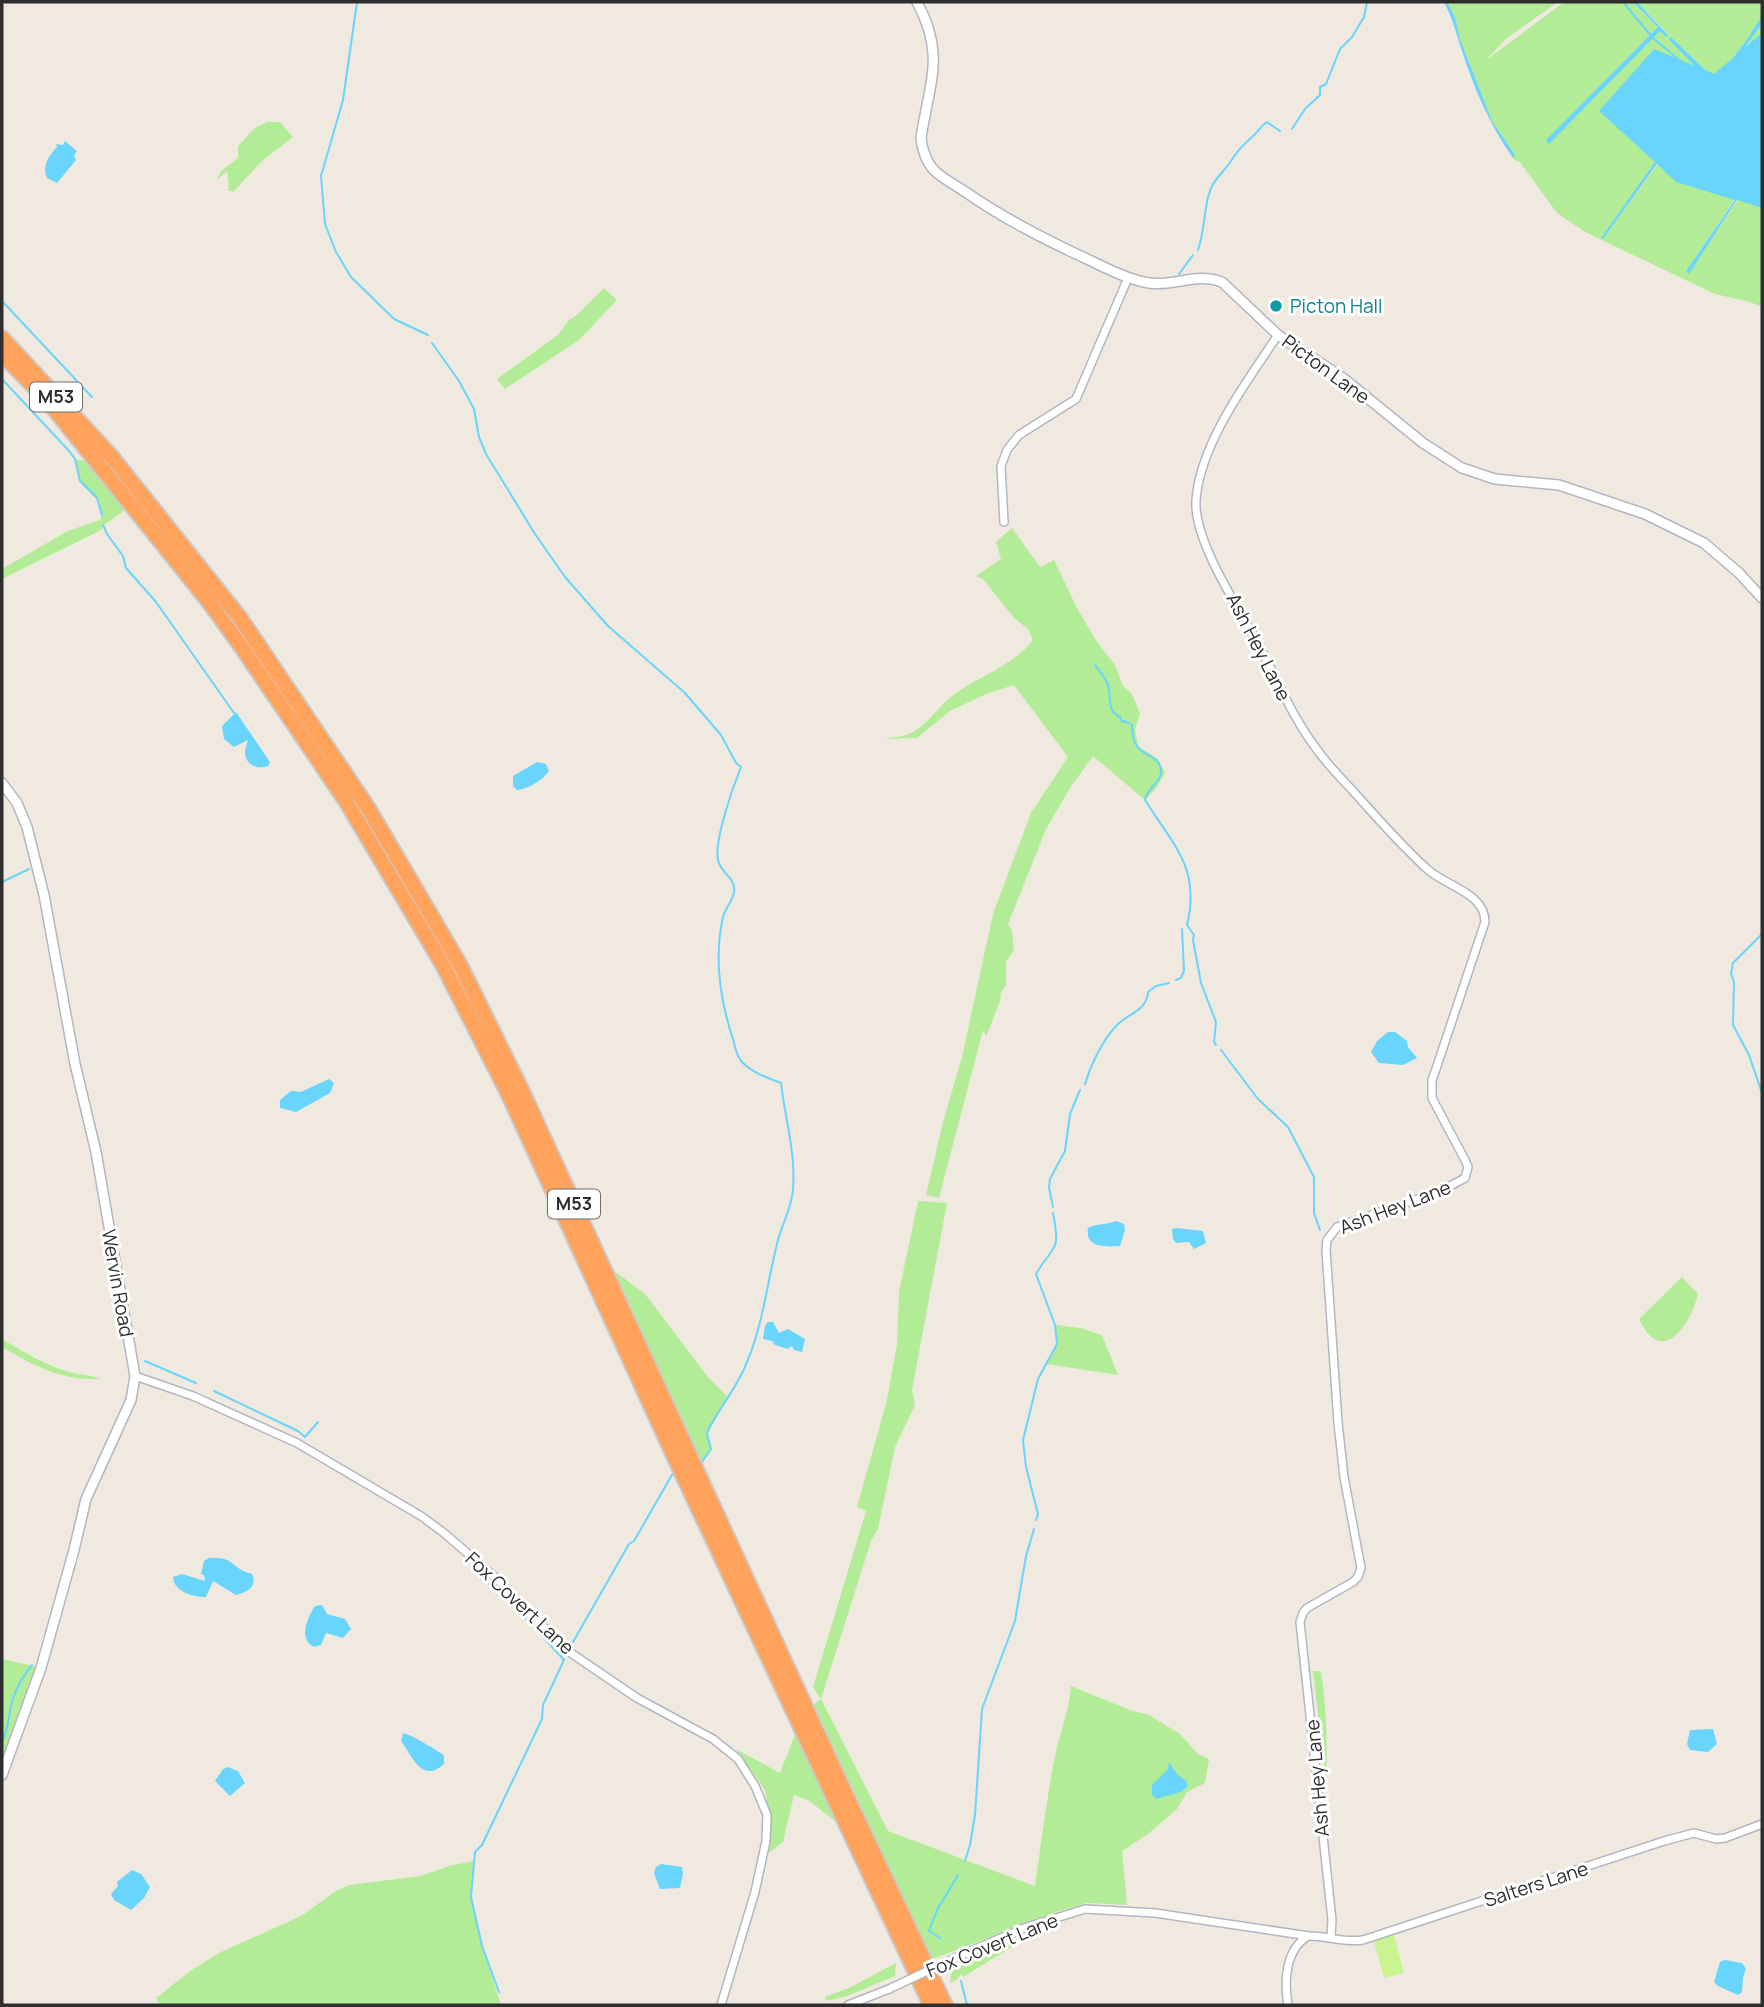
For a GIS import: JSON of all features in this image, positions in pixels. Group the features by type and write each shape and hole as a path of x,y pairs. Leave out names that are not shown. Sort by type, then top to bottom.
{"highway":[{"name":"M53","path":"2,338 111,456 240,618 368,808 453,954 520,1087 945,2005"},
{"name":"M53","path":"2,354 47,400 176,560 243,649 346,801 436,954 509,1095 669,1446 931,2005"}],"street":[{"name":"Picton Lane","path":"917,2 929,27 935,58 921,138 923,151 934,170 1010,222 1128,278 1150,284 1195,277 1213,278 1222,282 1278,335 1343,378 1423,443 1462,468 1495,479 1559,485 1645,514 1704,543 1739,573 1762,598"},
{"path":"1004,522 1001,466 1007,450 1019,435 1076,399 1128,278"},
{"name":"Ash Hey Lane","path":"1278,335 1220,426 1200,473 1196,499 1199,528 1207,549 1290,708 1318,752 1428,870 1441,881 1472,897 1480,904 1485,915 1482,933 1431,1091 1436,1107 1468,1167 1465,1178 1441,1191 1345,1223 1331,1233 1327,1240 1338,1423 1344,1477 1361,1568 1353,1582 1307,1608 1300,1622 1332,1920 1331,1937"},
{"name":"Wervin Road","path":"2,783 18,803 27,827 44,895 75,1064 96,1152 135,1377 131,1400 86,1499 41,1668 2,1775"},
{"name":"Fox Covert Lane","path":"135,1377 193,1396 297,1443 421,1516 495,1577 565,1649 638,1699 713,1739 738,1759 755,1786 766,1815 766,1841 724,2005"},
{"name":"Salters Lane","path":"1309,1936 1331,1937 1350,1942 1363,1940 1664,1841 1694,1833 1716,1839 1726,1838 1762,1824"},
{"name":"Fox Covert Lane","path":"848,2005 1024,1928 1085,1909 1155,1913 1309,1936"},
{"path":"1288,2005 1288,1965 1299,1942 1309,1936"}],"green space":[{"path":"1447,2 1558,2 1507,38 1485,61 1564,2 1633,2 1658,27 1547,140 1549,143 1660,30 1668,34 1637,2 1762,2 1762,19 1716,81 1672,38 1669,40 1714,84 1601,238 1762,24 1762,95 1748,180 1686,271 1689,273 1762,164 1762,307 1715,294 1585,232 1557,213 1519,161 1513,158 1515,155 1492,121 1460,39 1455,17"},
{"path":"267,122 280,122 293,137 263,160 233,192 227,190 227,171 217,180 221,171 238,158 238,146 255,128"},
{"path":"604,288 617,300 579,340 505,389 497,379 558,335 569,320"},
{"path":"75,459 85,461 128,508 101,530 2,579 2,569 68,531 100,520 102,515 97,498 80,481"},
{"path":"1012,528 1040,567 1054,560 1077,608 1097,642 1115,665 1123,686 1135,701 1140,714 1135,730 1138,746 1158,759 1165,773 1145,800 1093,756 1046,829 1008,924 1012,931 1014,950 1006,962 1006,986 1001,992 986,1037 983,1030 939,1198 926,1195 962,1057 993,914 1031,813 1068,757 1014,685 986,694 950,711 917,738 884,739 917,730 952,696 1005,664 1033,640 1028,629 1014,618 983,579 976,576 1001,559 996,542"},
{"path":"918,1201 947,1203 912,1390 915,1405 895,1447 878,1529 871,1541 821,1699 813,1687 866,1511 857,1507 887,1400 897,1344 899,1292"},
{"path":"613,1270 645,1294 708,1377 728,1397 707,1434 711,1449 702,1462"},
{"path":"1682,1277 1698,1294 1694,1307 1682,1329 1674,1337 1665,1341 1656,1340 1639,1319"},
{"path":"1055,1325 1081,1328 1102,1335 1118,1375 1046,1364 1057,1344"},
{"path":"2,1339 54,1367 100,1379 60,1375 49,1371 2,1347"},
{"path":"2,1659 38,1667 2,1770"},
{"path":"1313,1671 1321,1671 1323,1685 1327,1739 1326,1780"},
{"path":"1071,1686 1149,1715 1180,1734 1198,1754 1209,1759 1205,1783 1187,1792 1177,1809 1148,1834 1122,1851 1127,1905 1087,1903 1053,1913 933,1959 901,1896 814,1704 821,1699 888,1831 1035,1886 1051,1777"},
{"path":"796,1732 836,1822 808,1800 794,1795 783,1842 769,1853 770,1820 765,1790 736,1749 780,1773"},
{"path":"474,1861 471,1897 482,1946 501,2005 160,2005 156,1998 193,1969 221,1952 301,1916 349,1885 421,1876"},
{"path":"1055,1926 1010,1948 963,1977 962,1974 950,1983 952,1969 1034,1931"},
{"path":"1394,1935 1404,1973 1384,1978 1374,1941"},
{"path":"896,1963 895,1976 847,1996 826,2001 825,1997 851,1987"}],"water":[{"path":"1444,2 1447,2 1455,17 1460,39 1492,121 1515,155 1513,158 1497,132 1483,105"},
{"path":"1633,2 1637,2 1668,35 1666,37 1660,31 1549,144 1546,140 1658,27"},
{"path":"1762,19 1762,24 1745,47 1762,33 1762,208 1737,200 1689,274 1686,271 1735,200 1676,182 1657,164 1603,239 1601,238 1655,162 1599,111 1654,49 1695,66 1669,40 1671,37 1704,69 1714,74 1733,58"},
{"path":"65,141 77,151 74,155 76,160 57,183 47,178 46,166 57,147 56,144 63,145"},
{"path":"236,712 270,762 268,766 256,767 247,760 245,752 248,740 234,747 224,739 222,726"},
{"path":"537,762 546,764 549,771 535,784 517,790 513,786 513,776"},
{"path":"1388,1032 1395,1032 1407,1041 1408,1047 1417,1058 1403,1065 1379,1063 1371,1052 1377,1041"},
{"path":"329,1079 334,1083 330,1093 296,1112 280,1108 280,1100 291,1091 301,1092"},
{"path":"1116,1221 1124,1224 1125,1230 1120,1246 1093,1243 1088,1235 1088,1228"},
{"path":"1172,1229 1203,1231 1206,1243 1194,1249 1189,1242 1176,1243"},
{"path":"768,1322 773,1322 779,1333 788,1329 805,1339 802,1352 794,1350 792,1346 788,1349 763,1339"},
{"path":"209,1558 224,1559 252,1574 252,1586 236,1595 213,1581 206,1597 190,1595 180,1590 173,1577 182,1574 205,1581 204,1575 201,1574 204,1561"},
{"path":"322,1605 327,1614 345,1619 351,1629 343,1638 326,1633 321,1645 314,1647 306,1639 306,1628 315,1606"},
{"path":"1713,1729 1717,1744 1708,1752 1690,1750 1687,1744 1690,1730"},
{"path":"403,1733 442,1754 444,1764 430,1771 424,1770 414,1761 401,1741"},
{"path":"1169,1762 1187,1782 1187,1787 1181,1792 1156,1799 1152,1795 1152,1785 1168,1769"},
{"path":"228,1767 238,1771 245,1783 230,1796 215,1781 223,1769"},
{"path":"661,1864 682,1867 680,1888 660,1889 654,1873 656,1867"},
{"path":"132,1870 141,1874 150,1887 144,1898 131,1910 114,1900 111,1894 118,1886 117,1882"},
{"path":"1725,1960 1742,1963 1746,1969 1742,1992 1738,1995 1714,1982 1720,1962"}],"waterway":[{"path":"357,2 343,100 321,176 325,224 336,252 351,277 394,319 428,335"},
{"path":"1292,129 1305,109 1320,95 1320,87 1326,84 1340,49 1352,37 1364,17 1367,2"},
{"path":"1623,2 1652,37 1678,59"},
{"path":"1752,33 1762,18"},
{"path":"1198,250 1208,197 1215,181 1241,148 1267,122 1280,131"},
{"path":"1179,274 1193,255"},
{"path":"2,301 92,397"},
{"path":"432,343 459,381 474,409 479,437 486,454 565,577 608,626 685,693 721,735 736,763 741,767 719,840 719,864 734,887 720,932 720,978 725,1009 739,1058 747,1067 781,1083 794,1176 792,1196 778,1240 750,1353 736,1384 709,1428 707,1434 711,1449 702,1462"},
{"path":"2,379 70,452 75,459 80,481 97,498 102,515"},
{"path":"103,525 123,556 126,568 156,602 234,713"},
{"path":"1095,665 1107,682 1113,711 1122,722 1132,725 1136,745 1155,759 1161,770 1145,800 1174,844 1187,872 1190,888 1187,925 1194,935 1201,983 1216,1022 1216,1045"},
{"path":"2,882 29,869"},
{"path":"1176,980 1181,978 1184,971 1182,929"},
{"path":"1762,934 1733,963 1731,974 1734,982 1733,1025 1749,1055 1762,1093"},
{"path":"1085,1084 1107,1037 1118,1024 1145,1003 1148,992 1156,986 1169,983"},
{"path":"1221,1050 1258,1099 1288,1127 1314,1177 1314,1213 1320,1230"},
{"path":"1053,1207 1050,1179 1065,1151 1070,1114 1080,1090"},
{"path":"1036,1520 1038,1514 1026,1467 1023,1440 1038,1379 1057,1344 1055,1325 1036,1274 1056,1242 1053,1213"},
{"path":"145,1361 196,1383"},
{"path":"214,1391 298,1431 305,1437 318,1422"},
{"path":"573,1642 673,1473"},
{"path":"965,1861 975,1815 982,1709 1015,1621 1026,1556 1034,1529"},
{"path":"488,1583 522,1614 564,1660 543,1705 542,1719 482,1845 475,1852 471,1897 482,1946 499,1992"},
{"path":"2,1742 15,1694 32,1665"},
{"path":"940,1938 929,1931 937,1910 958,1875"},
{"path":"961,1981 967,2005"}],"place":[{"name":"Picton Hall","path":"1276,306"}]}
